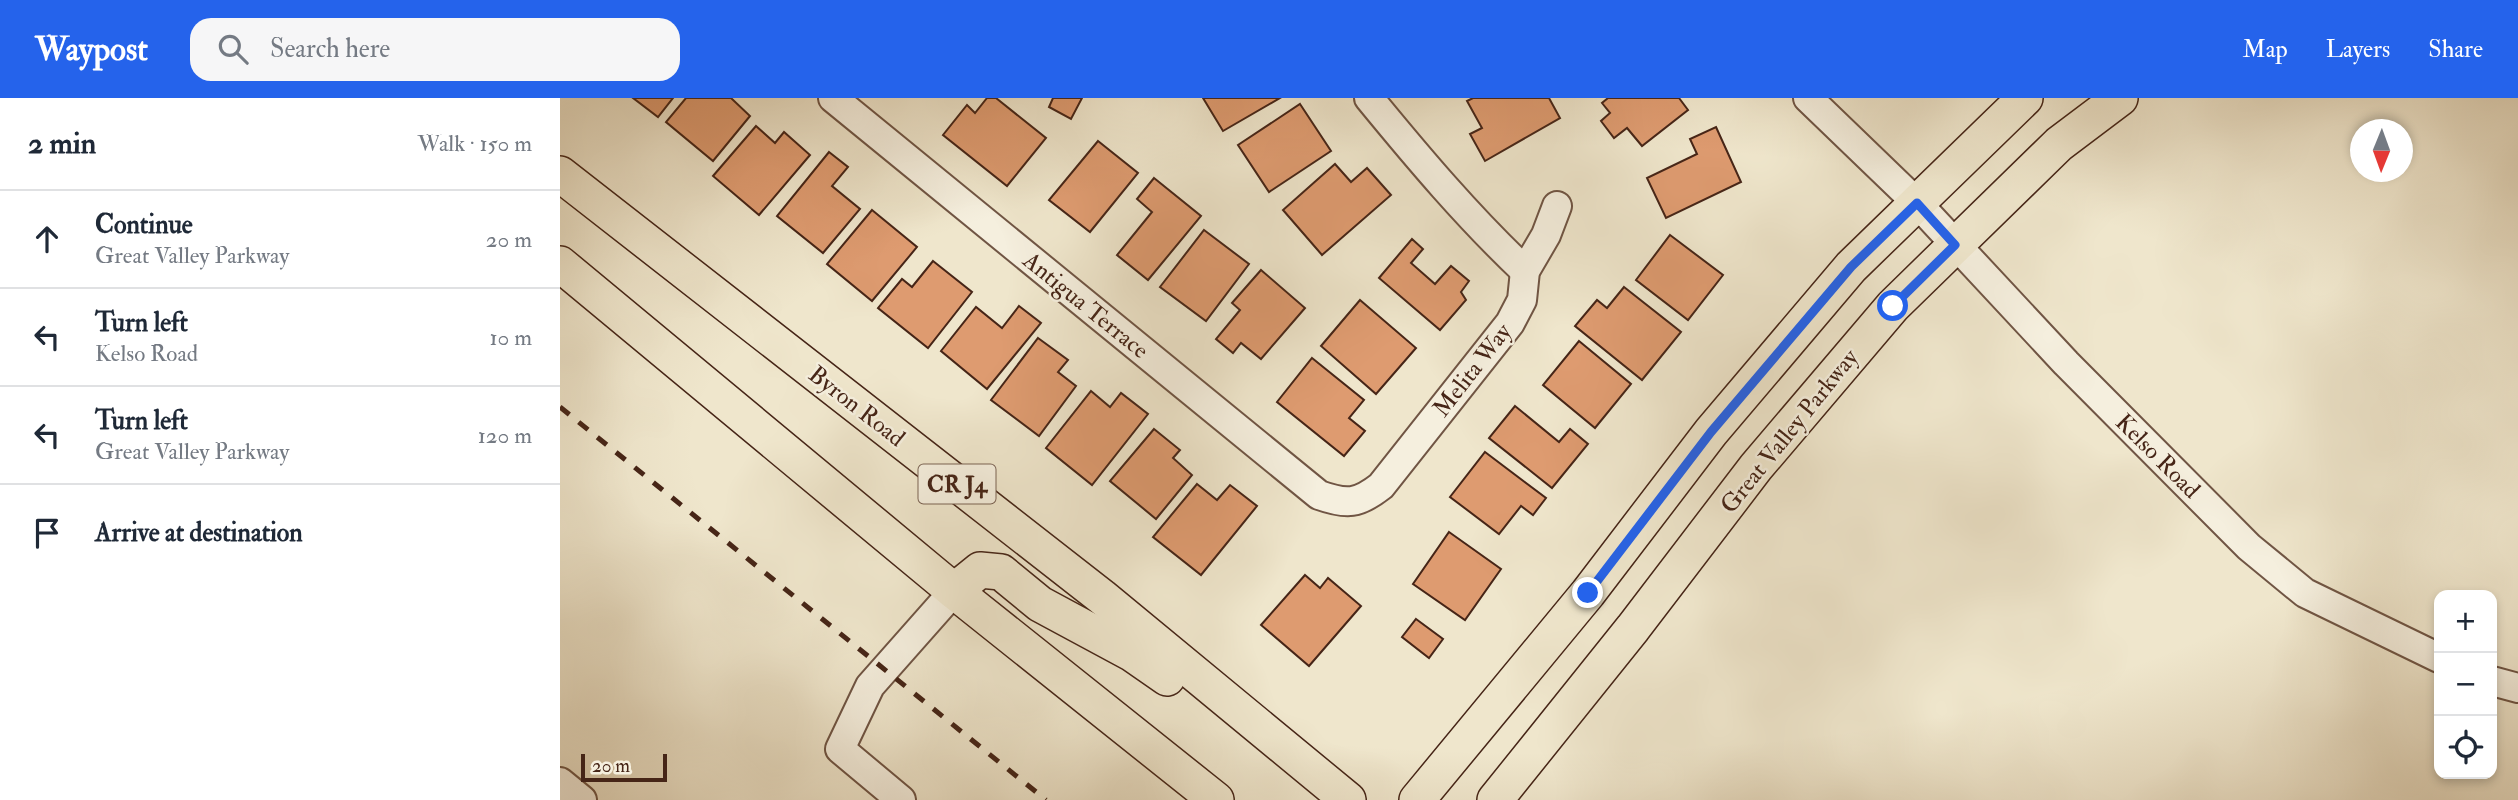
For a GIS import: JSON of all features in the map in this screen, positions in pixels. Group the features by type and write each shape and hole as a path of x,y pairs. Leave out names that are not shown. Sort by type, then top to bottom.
{"main road":[{"path":"1417,800 1588,593 1711,432 1851,267 2025,98"},
{"name":"Great Valley Parkway","path":"1495,800 1633,628 1756,467 1893,306 2059,144 2120,98"},
{"name":"Byron Road","path":"560,174 1101,597 1348,800"},
{"path":"560,264 954,591 1216,800"},
{"path":"954,591 980,570 1001,572 1040,604 1131,653 1174,683 1240,712"}],"street":[{"path":"1369,98 1443,188 1480,229 1525,271"},
{"name":"Kelso Road","path":"1808,98 1917,203 2066,363 2249,547 2305,593 2434,655"},
{"name":"Antigua Terrace","path":"850,103 1320,495 1345,503"},
{"name":"Melita Way","path":"1345,503 1364,499 1381,486 1510,323 1522,300 1525,271 1546,235 1557,206"},
{"path":"901,800 841,749 870,686 954,591"},
{"path":"2497,682 2518,688"},
{"path":"560,782 582,800"}],"building":[{"path":"633,98 673,98 658,117"},
{"path":"686,98 731,98 750,116 713,161 666,122"},
{"path":"987,98 996,98 1046,138 1007,186 943,135 967,105 975,113"},
{"path":"1053,98 1082,98 1071,119 1049,107"},
{"path":"1203,98 1280,98 1223,131"},
{"path":"1473,98 1549,98 1560,118 1485,161 1470,134 1482,128 1467,101"},
{"path":"1608,98 1679,98 1688,110 1642,146 1627,128 1614,138 1601,121 1610,113 1602,103"},
{"path":"1300,104 1331,151 1269,192 1238,145"},
{"path":"756,126 775,143 784,132 810,155 759,215 713,176"},
{"path":"1716,127 1741,182 1666,218 1647,178 1697,154 1690,139"},
{"path":"1098,141 1138,173 1090,232 1049,200"},
{"path":"829,152 848,167 832,186 860,209 823,253 777,216"},
{"path":"1335,164 1351,182 1367,168 1391,195 1322,255 1283,210"},
{"path":"1154,178 1201,216 1148,280 1117,255 1152,212 1137,199"},
{"path":"872,210 917,247 872,301 827,264"},
{"path":"1204,230 1249,264 1206,321 1160,287"},
{"path":"1670,235 1723,275 1688,320 1636,280"},
{"path":"1412,239 1423,249 1411,263 1435,284 1451,266 1469,281 1461,292 1466,300 1440,330 1379,278"},
{"path":"933,261 972,292 928,348 878,308 902,279 912,287"},
{"path":"1261,270 1305,308 1261,359 1241,343 1233,353 1216,339 1240,310 1232,303"},
{"path":"1624,287 1681,332 1642,380 1575,326 1597,300 1607,308"},
{"path":"1360,300 1416,348 1376,394 1321,346"},
{"path":"1019,306 1041,323 987,389 941,351 976,307 1002,328"},
{"path":"1038,338 1068,360 1058,372 1076,386 1039,436 991,400"},
{"path":"1579,341 1631,384 1595,428 1543,385"},
{"path":"1312,358 1364,400 1349,418 1365,431 1344,456 1277,402"},
{"path":"1091,391 1110,407 1121,393 1148,414 1092,485 1046,448"},
{"path":"1515,406 1559,442 1570,429 1588,444 1552,488 1489,438"},
{"path":"1154,429 1180,450 1173,458 1192,475 1156,519 1110,481"},
{"path":"1485,452 1546,498 1533,515 1521,506 1499,534 1450,497"},
{"path":"1197,484 1217,500 1230,485 1257,506 1201,575 1153,537"},
{"path":"1449,532 1501,569 1465,620 1413,584"},
{"path":"1305,575 1320,588 1328,578 1361,606 1309,666 1261,625"},
{"path":"1416,619 1443,639 1429,658 1402,637"}],"railway":[{"path":"560,407 1046,800"}],"route":[{"path":"1588,593 1711,432 1851,267 1917,203 1955,245 1893,306"}]}
